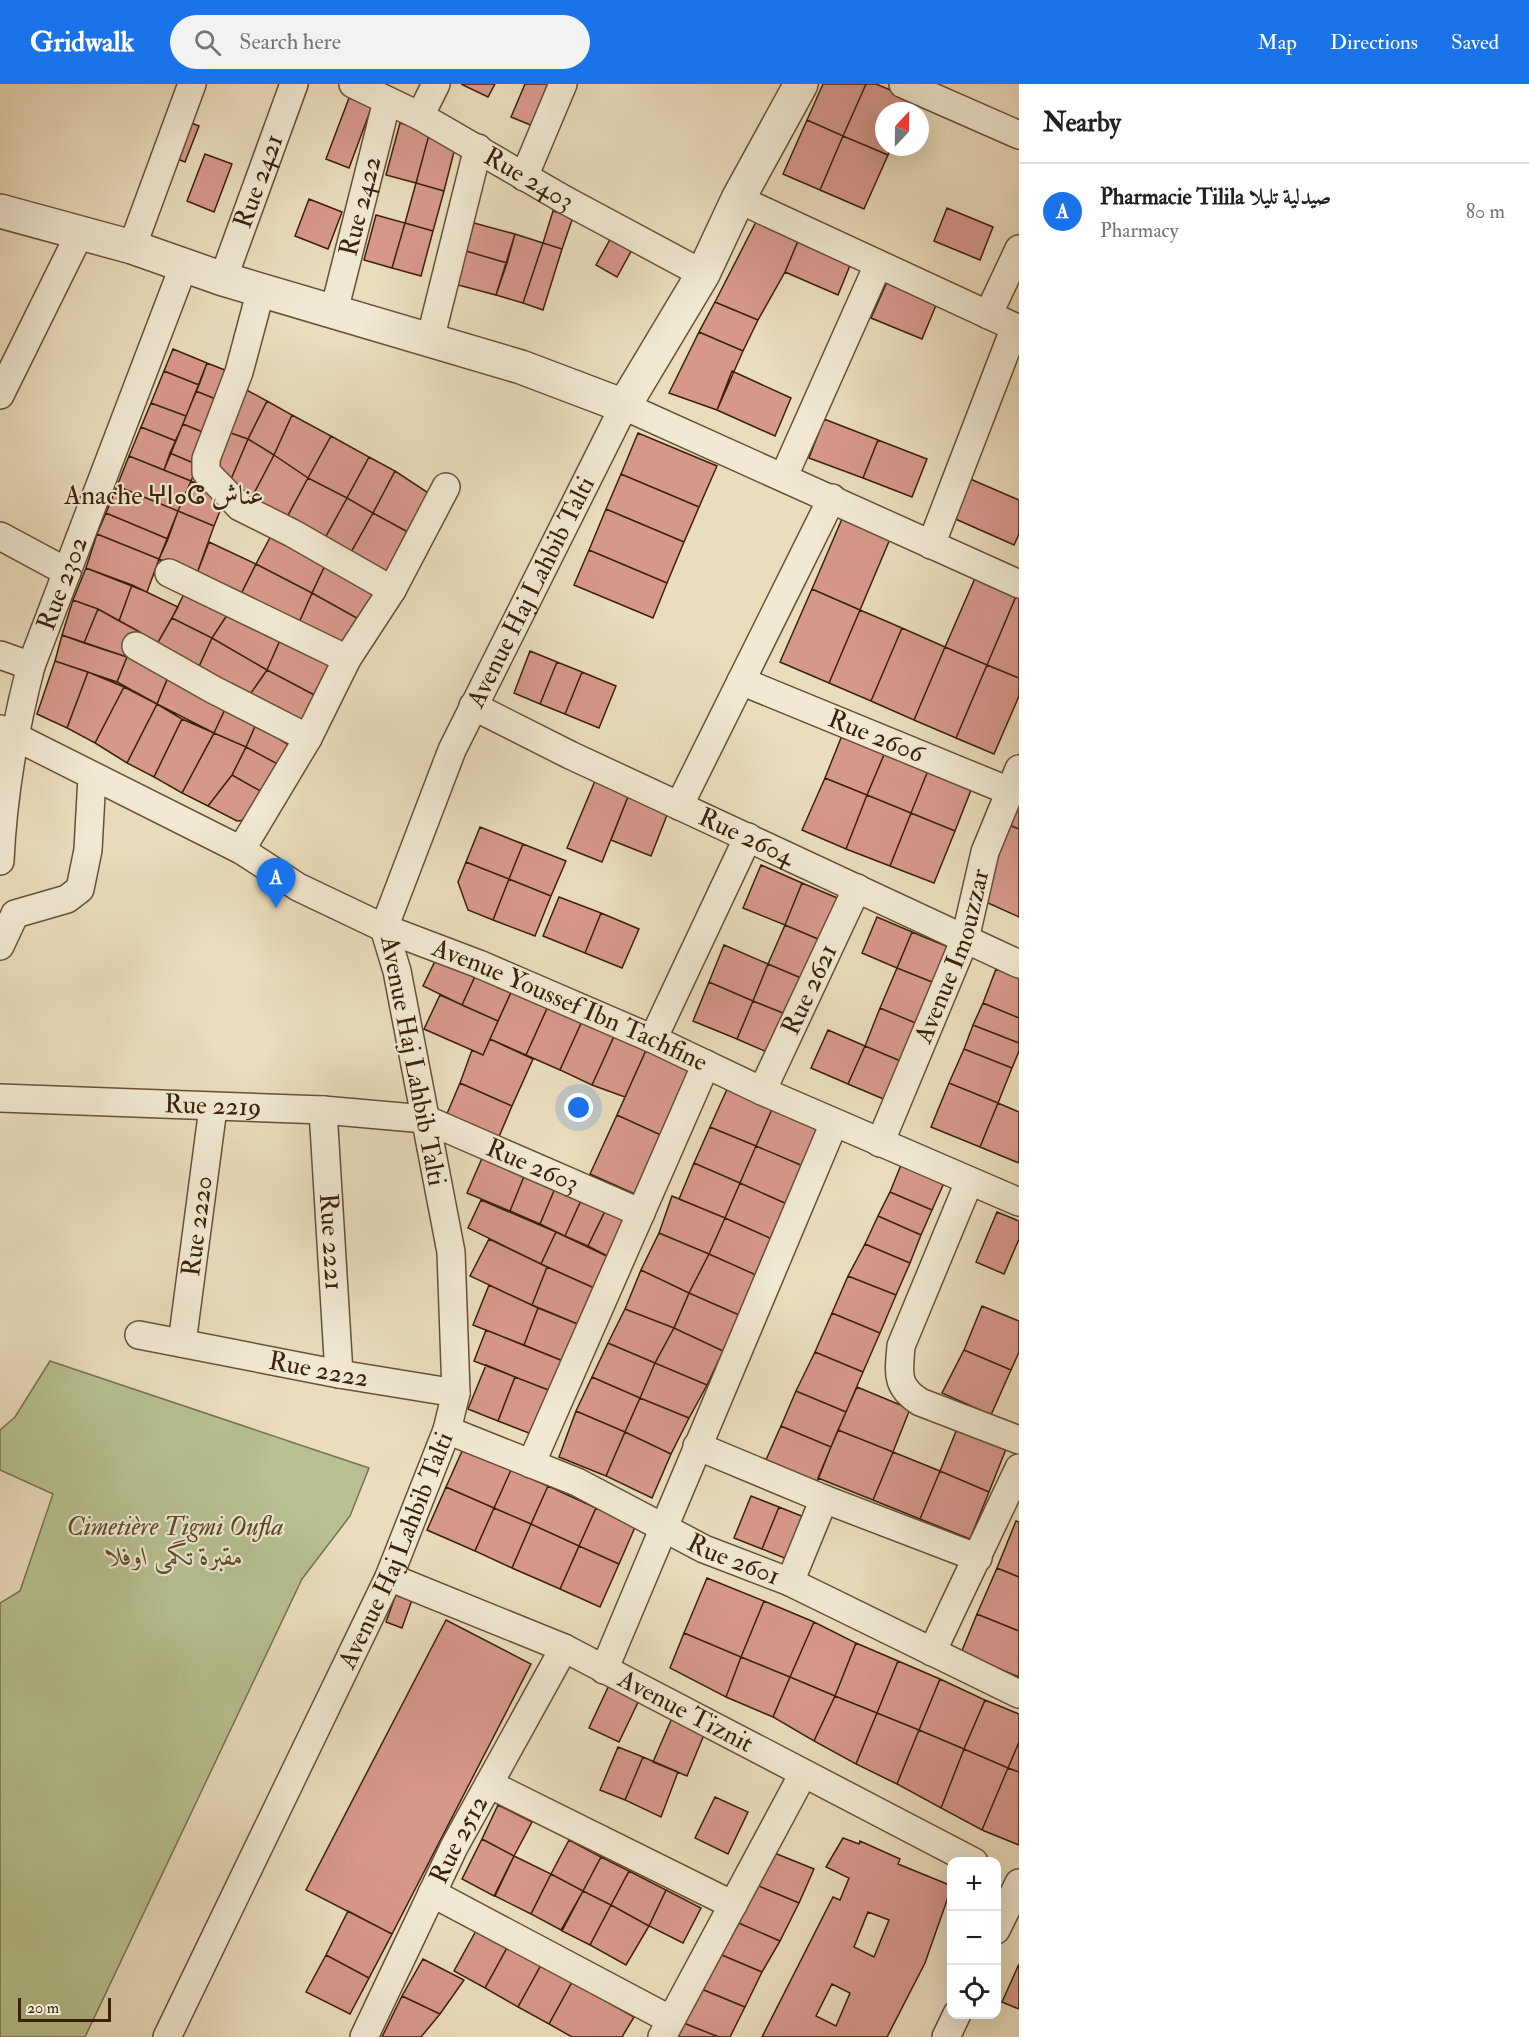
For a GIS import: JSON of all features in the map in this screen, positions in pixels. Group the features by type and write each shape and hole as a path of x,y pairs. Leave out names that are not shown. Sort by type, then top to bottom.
{"street":[{"path":"132,247 192,84"},
{"name":"Rue 2421","path":"223,279 294,84"},
{"name":"Rue 2403","path":"353,84 420,116 524,177 703,274"},
{"path":"420,116 436,84"},
{"path":"524,177 562,84"},
{"name":"Avenue Haj Lahbib Talti","path":"167,2037 389,1577 447,1430 456,1393 451,1252 397,971 384,928 452,750 473,706 624,406 703,274 738,199 801,84"},
{"path":"903,84 1019,135"},
{"name":"Rue 2422","path":"334,311 387,101"},
{"path":"430,340 478,148"},
{"path":"738,199 1017,328 931,545"},
{"path":"0,211 132,247 223,279 521,367 624,406 784,476 1019,584"},
{"path":"0,395 80,233"},
{"path":"988,315 1019,249"},
{"name":"Rue 2302","path":"0,861 7,732 184,265"},
{"path":"784,476 878,265"},
{"path":"261,290 239,372 206,459 206,472 240,507 292,532 392,590"},
{"path":"242,850 308,738 347,659 392,590 446,487"},
{"path":"679,806 832,498"},
{"path":"0,536 67,572"},
{"path":"169,573 347,659"},
{"path":"136,646 214,690 308,738"},
{"path":"0,655 31,666"},
{"name":"Rue 2606","path":"741,681 1014,779"},
{"name":"Rue 2604","path":"473,706 570,755 1019,964"},
{"name":"Avenue Youssef Ibn Tachfine","path":"7,732 242,850 298,886 384,928 478,964 653,1039 762,1091 1019,1202"},
{"path":"0,946 8,908 67,899 80,889 88,850 92,776"},
{"name":"Avenue Imouzzar","path":"880,1143 965,939 985,852 1014,779"},
{"path":"653,1039 748,837"},
{"name":"Rue 2621","path":"762,1091 857,888"},
{"path":"531,1464 706,1064"},
{"name":"Rue 2219","path":"0,1098 213,1108 323,1110 426,1119"},
{"name":"Rue 2220","path":"182,1343 213,1108"},
{"name":"Rue 2221","path":"323,1110 339,1374"},
{"name":"Rue 2603","path":"426,1119 641,1213"},
{"path":"604,1670 834,1123"},
{"path":"969,1182 901,1346 899,1370 902,1386 906,1393 920,1402 1019,1440"},
{"name":"Rue 2222","path":"139,1335 339,1374 456,1393"},
{"name":"Rue 2601","path":"447,1430 577,1482 704,1549 790,1582 1019,1694"},
{"path":"697,1446 824,1499 978,1558"},
{"path":"932,1652 1019,1468"},
{"path":"790,1582 824,1499"},
{"name":"Avenue Tiznit","path":"389,1577 564,1648 964,1857"},
{"name":"Rue 2512","path":"364,2037 432,1893 564,1648"},
{"path":"432,1893 666,2028 803,1774"},
{"path":"489,1784 732,1905"},
{"path":"1001,1916 1013,1881"},
{"path":"946,2037 955,2019"}],"green space":[{"name":"Cimetière Tigmi Oufla مقبرة تگمی اوفلا","path":"50,1361 369,1468 350,1516 302,1579 85,2037 0,2037 0,1603 20,1591 53,1494 0,1470 0,1430 15,1417"}],"building":[{"path":"461,84 495,84 488,97"},
{"path":"525,84 551,84 533,126 511,117"},
{"path":"823,84 866,84 843,136 807,120"},
{"path":"866,84 876,84 912,99 911,102 875,102 875,150 843,136"},
{"path":"349,98 372,106 349,168 326,159"},
{"path":"184,120 199,126 185,162 170,156"},
{"path":"807,120 843,136 820,190 783,174"},
{"path":"400,123 430,131 416,183 386,175"},
{"path":"430,131 457,140 444,191 416,183"},
{"path":"843,136 875,150 875,156 888,156 864,209 820,190"},
{"path":"205,154 232,164 214,212 187,201"},
{"path":"416,183 444,191 433,231 405,223"},
{"path":"309,199 342,212 328,249 295,236"},
{"path":"947,208 993,227 980,260 934,241"},
{"path":"553,211 573,217 562,249 543,243"},
{"path":"376,215 405,223 392,268 364,260"},
{"path":"757,220 798,241 785,272 758,320 715,302"},
{"path":"405,223 433,231 421,276 392,268"},
{"path":"474,223 515,234 507,263 466,251"},
{"path":"515,234 543,243 523,303 496,295"},
{"path":"613,234 634,246 617,277 596,265"},
{"path":"798,241 851,263 838,295 785,272"},
{"path":"543,243 562,249 543,310 523,303"},
{"path":"466,251 507,263 496,295 458,285"},
{"path":"887,282 937,303 922,339 871,318"},
{"path":"715,302 758,320 743,351 699,332"},
{"path":"699,332 743,351 717,410 669,393"},
{"path":"173,349 207,363 199,385 164,371"},
{"path":"207,363 235,374 223,402 196,391"},
{"path":"164,371 199,385 186,416 151,403"},
{"path":"732,371 791,398 775,436 717,410"},
{"path":"243,388 267,401 248,439 225,431"},
{"path":"196,391 223,402 210,435 183,424"},
{"path":"267,401 292,415 274,455 248,439"},
{"path":"151,403 186,416 176,441 141,427"},
{"path":"292,415 331,436 308,478 274,455"},
{"path":"824,419 878,440 863,478 809,458"},
{"path":"183,424 210,435 198,465 170,453"},
{"path":"141,427 176,441 164,470 129,456"},
{"path":"225,431 248,439 229,484 210,470"},
{"path":"638,433 717,466 699,507 621,474"},
{"path":"331,436 369,457 347,498 308,478"},
{"path":"248,439 274,455 251,499 229,484"},
{"path":"878,440 927,459 912,497 863,478"},
{"path":"170,453 198,465 191,481 164,470"},
{"path":"274,455 308,478 286,519 251,499"},
{"path":"129,456 191,481 178,511 117,486"},
{"path":"369,457 395,471 373,513 347,498"},
{"path":"395,471 436,498 417,537 373,513"},
{"path":"621,474 699,507 684,542 606,509"},
{"path":"308,478 347,498 324,540 286,519"},
{"path":"968,478 1019,500 1019,534 1014,545 951,517"},
{"path":"191,481 226,496 214,526 178,511"},
{"path":"117,486 178,511 168,539 106,513"},
{"path":"347,498 373,513 350,554 324,540"},
{"path":"606,509 684,542 667,583 589,550"},
{"path":"178,511 214,526 196,576 159,559"},
{"path":"845,512 893,532 860,610 812,589"},
{"path":"106,513 168,539 159,559 97,534"},
{"path":"373,513 417,537 392,580 350,554"},
{"path":"273,532 329,557 312,593 256,564"},
{"path":"97,534 159,559 147,592 86,568"},
{"path":"209,542 256,564 240,596 196,576"},
{"path":"589,550 667,583 653,618 574,585"},
{"path":"329,557 382,586 364,622 312,593"},
{"path":"256,564 312,593 298,625 240,596"},
{"path":"86,568 132,585 119,621 98,609 73,600"},
{"path":"976,576 1017,594 987,665 945,647"},
{"path":"132,585 178,607 154,649 136,640 140,632 119,621"},
{"path":"188,586 231,609 212,638 172,618"},
{"path":"812,589 860,610 829,683 780,662"},
{"path":"312,593 364,622 342,651 298,625"},
{"path":"1017,594 1019,595 1019,678 987,665"},
{"path":"73,600 98,609 84,643 62,635"},
{"path":"98,609 140,632 127,657 84,643"},
{"path":"231,609 281,638 267,670 212,638"},
{"path":"860,610 902,628 871,701 829,683"},
{"path":"172,618 212,638 196,673 154,649"},
{"path":"902,628 945,647 914,720 871,701"},
{"path":"62,635 127,657 117,682 55,661"},
{"path":"212,638 267,670 246,700 196,673"},
{"path":"281,638 339,667 322,699 267,670"},
{"path":"131,647 171,670 157,704 117,682"},
{"path":"945,647 987,665 956,738 914,720"},
{"path":"530,651 557,662 540,704 514,693"},
{"path":"55,661 88,672 67,728 37,714"},
{"path":"557,662 582,672 565,714 540,704"},
{"path":"987,665 1019,678 1019,696 994,754 956,738"},
{"path":"171,670 226,707 214,733 157,704"},
{"path":"267,670 322,699 304,732 246,700"},
{"path":"88,672 124,687 95,743 67,728"},
{"path":"582,672 616,686 599,728 565,714"},
{"path":"124,687 157,704 127,763 95,743"},
{"path":"157,704 182,719 154,777 127,763"},
{"path":"226,707 256,724 246,747 214,733"},
{"path":"182,719 214,733 182,793 154,777"},
{"path":"256,724 295,749 285,768 246,747"},
{"path":"214,733 246,747 232,775 208,806 182,793"},
{"path":"843,733 886,750 867,795 825,778"},
{"path":"246,747 285,768 271,797 232,775"},
{"path":"886,750 929,768 911,813 867,795"},
{"path":"929,768 973,785 955,831 911,813"},
{"path":"232,775 271,797 257,819 237,821 208,806"},
{"path":"825,778 867,795 846,849 802,830"},
{"path":"595,781 629,794 602,862 567,848"},
{"path":"629,794 669,810 651,856 611,840"},
{"path":"867,795 911,813 890,866 846,849"},
{"path":"1019,802 1019,829 1009,825"},
{"path":"911,813 955,831 934,883 890,866"},
{"path":"1009,825 1019,829 1019,917 977,898"},
{"path":"480,827 523,844 509,879 466,862"},
{"path":"523,844 566,861 551,896 509,879"},
{"path":"466,862 509,879 493,920 468,910 458,882"},
{"path":"761,865 802,883 785,925 743,908"},
{"path":"509,879 551,896 535,936 493,920"},
{"path":"802,883 842,900 825,942 785,925"},
{"path":"559,897 601,913 585,953 543,936"},
{"path":"601,913 639,929 622,968 585,953"},
{"path":"877,917 912,932 897,968 862,953"},
{"path":"785,925 825,942 808,981 768,964"},
{"path":"912,932 958,951 942,986 897,968"},
{"path":"724,945 768,964 753,1001 709,982"},
{"path":"439,953 477,972 462,1005 423,986"},
{"path":"768,964 808,981 793,1017 753,1001"},
{"path":"897,968 942,986 925,1027 880,1008"},
{"path":"996,969 1019,978 1019,1018 983,1003"},
{"path":"477,972 513,988 498,1021 462,1005"},
{"path":"709,982 753,1001 737,1039 693,1021"},
{"path":"513,988 549,1004 526,1055 490,1039"},
{"path":"440,995 498,1021 483,1055 424,1029"},
{"path":"753,1001 793,1017 776,1056 737,1039"},
{"path":"983,1003 1019,1018 1019,1043 973,1025"},
{"path":"549,1004 583,1019 560,1070 526,1055"},
{"path":"880,1008 925,1027 910,1065 865,1046"},
{"path":"583,1019 615,1034 592,1085 560,1070"},
{"path":"973,1025 1019,1043 1019,1051 1012,1068 964,1049"},
{"path":"828,1030 865,1046 848,1084 811,1068"},
{"path":"615,1034 647,1048 625,1097 592,1085"},
{"path":"490,1039 533,1059 512,1106 460,1083 472,1050 483,1055"},
{"path":"865,1046 910,1065 893,1103 848,1084"},
{"path":"647,1048 693,1070 663,1136 617,1115"},
{"path":"964,1049 1012,1068 998,1103 949,1083"},
{"path":"460,1083 512,1106 498,1139 446,1116"},
{"path":"949,1083 998,1103 980,1147 931,1127"},
{"path":"728,1087 773,1107 756,1146 710,1127"},
{"path":"998,1103 1019,1112 1019,1163 980,1147"},
{"path":"773,1107 821,1127 803,1166 756,1146"},
{"path":"617,1115 663,1136 637,1195 590,1174"},
{"path":"710,1127 756,1146 740,1183 694,1163"},
{"path":"756,1146 803,1166 787,1204 740,1183"},
{"path":"483,1156 525,1174 510,1211 467,1193"},
{"path":"694,1163 740,1183 725,1218 679,1199"},
{"path":"901,1165 944,1183 932,1210 890,1192"},
{"path":"525,1174 556,1186 540,1224 510,1211"},
{"path":"740,1183 787,1204 772,1239 725,1218"},
{"path":"556,1186 582,1198 565,1236 540,1224"},
{"path":"890,1192 932,1210 921,1235 878,1216"},
{"path":"672,1196 725,1218 709,1254 659,1233"},
{"path":"582,1198 606,1209 588,1246 565,1236"},
{"path":"481,1200 556,1232 541,1264 468,1228"},
{"path":"606,1209 633,1222 615,1260 588,1246"},
{"path":"997,1212 1019,1221 1019,1239 1004,1274 976,1262"},
{"path":"878,1216 921,1235 910,1263 865,1244"},
{"path":"725,1218 772,1239 756,1275 709,1254"},
{"path":"556,1232 615,1260 601,1291 541,1264"},
{"path":"659,1233 709,1254 689,1293 641,1270"},
{"path":"489,1239 547,1267 532,1305 470,1276"},
{"path":"865,1244 910,1263 896,1295 848,1276"},
{"path":"709,1254 756,1275 739,1315 689,1293"},
{"path":"547,1267 601,1291 585,1327 532,1305"},
{"path":"641,1270 689,1293 674,1328 625,1309"},
{"path":"848,1276 896,1295 880,1333 832,1313"},
{"path":"489,1285 538,1308 524,1345 473,1325"},
{"path":"689,1293 739,1315 723,1351 674,1328"},
{"path":"982,1306 1019,1321 1019,1352 1011,1370 964,1350"},
{"path":"538,1308 585,1327 563,1361 524,1345"},
{"path":"625,1309 674,1328 655,1363 608,1343"},
{"path":"832,1313 880,1333 863,1372 815,1352"},
{"path":"674,1328 723,1351 707,1385 655,1363"},
{"path":"486,1330 563,1361 551,1391 474,1361"},
{"path":"608,1343 655,1363 640,1398 592,1377"},
{"path":"964,1350 1011,1370 991,1415 942,1393"},
{"path":"815,1352 863,1372 846,1412 796,1391"},
{"path":"655,1363 707,1385 689,1418 640,1398"},
{"path":"486,1365 515,1377 498,1421 468,1409"},
{"path":"515,1377 551,1391 534,1435 498,1421"},
{"path":"592,1377 640,1398 625,1432 576,1411"},
{"path":"857,1387 910,1409 893,1452 838,1430"},
{"path":"796,1391 846,1412 831,1447 781,1426"},
{"path":"640,1398 689,1418 671,1454 625,1432"},
{"path":"576,1411 625,1432 606,1476 559,1457"},
{"path":"781,1426 831,1447 817,1482 765,1462"},
{"path":"957,1429 1006,1449 989,1492 940,1471"},
{"path":"838,1430 893,1452 873,1500 818,1478"},
{"path":"625,1432 671,1454 652,1498 606,1476"},
{"path":"463,1449 511,1470 494,1508 446,1487"},
{"path":"893,1452 940,1471 920,1519 873,1500"},
{"path":"511,1470 548,1486 531,1524 494,1508"},
{"path":"940,1471 989,1492 970,1539 920,1519"},
{"path":"548,1486 596,1508 579,1546 531,1524"},
{"path":"446,1487 494,1508 475,1551 427,1530"},
{"path":"751,1496 779,1507 762,1549 734,1538"},
{"path":"779,1507 809,1519 792,1561 762,1549"},
{"path":"494,1508 531,1524 512,1568 475,1551"},
{"path":"596,1508 636,1525 619,1564 579,1546"},
{"path":"1016,1521 1019,1522 1019,1577 997,1568"},
{"path":"531,1524 579,1546 560,1589 512,1568"},
{"path":"579,1546 619,1564 600,1607 560,1589"},
{"path":"997,1568 1019,1577 1019,1631 977,1614"},
{"path":"707,1578 764,1601 741,1657 684,1633"},
{"path":"396,1594 412,1600 402,1628 386,1622"},
{"path":"764,1601 814,1622 790,1677 741,1657"},
{"path":"977,1614 1019,1631 1019,1677 961,1653"},
{"path":"446,1620 531,1664 392,1934 306,1890"},
{"path":"814,1622 856,1643 835,1696 790,1677"},
{"path":"684,1633 741,1657 726,1697 670,1668"},
{"path":"856,1643 898,1661 877,1713 835,1696"},
{"path":"741,1657 790,1677 773,1717 726,1697"},
{"path":"898,1661 940,1679 919,1730 877,1713"},
{"path":"790,1677 835,1696 814,1741 773,1717"},
{"path":"940,1679 985,1700 964,1749 919,1730"},
{"path":"611,1681 641,1696 619,1742 589,1728"},
{"path":"835,1696 877,1713 856,1764 814,1741"},
{"path":"985,1700 1019,1714 1019,1742 1008,1768 964,1749"},
{"path":"675,1711 708,1725 687,1776 653,1762"},
{"path":"877,1713 919,1730 897,1784 856,1764"},
{"path":"919,1730 964,1749 941,1808 897,1784"},
{"path":"1019,1742 1019,1772 1008,1768"},
{"path":"618,1747 643,1757 625,1800 600,1790"},
{"path":"964,1749 1008,1768 982,1830 941,1808"},
{"path":"643,1757 678,1772 661,1817 625,1800"},
{"path":"1008,1768 1019,1772 1019,1845 982,1830"},
{"path":"715,1797 748,1812 728,1854 695,1838"},
{"path":"498,1805 532,1822 514,1856 482,1839"},
{"path":"843,1838 859,1844 860,1841 900,1859 898,1864 947,1884 947,1900 925,1963 887,2037 762,2037 833,1897 840,1900 849,1878 826,1867","holes":["868,1912 889,1920 874,1957 854,1947","832,1984 850,1993 836,2026 816,2016"]},
{"path":"482,1839 514,1856 494,1896 462,1879"},
{"path":"569,1840 601,1857 583,1891 551,1874"},
{"path":"772,1852 814,1869 799,1903 754,1884"},
{"path":"514,1856 551,1874 531,1914 495,1896"},
{"path":"601,1857 629,1871 611,1905 583,1891"},
{"path":"629,1871 666,1890 649,1926 611,1905"},
{"path":"551,1874 583,1891 561,1930 531,1914"},
{"path":"754,1884 799,1903 780,1941 734,1921"},
{"path":"666,1890 701,1908 683,1943 649,1926"},
{"path":"583,1891 611,1905 590,1945 562,1931"},
{"path":"611,1905 649,1926 626,1965 590,1945"},
{"path":"348,1911 392,1934 369,1978 326,1955"},
{"path":"734,1921 780,1941 762,1972 717,1953"},
{"path":"477,1929 508,1946 485,1988 454,1971"},
{"path":"508,1946 541,1965 518,2007 485,1988"},
{"path":"717,1953 762,1972 745,2007 699,1988"},
{"path":"326,1955 369,1978 350,2014 306,1992"},
{"path":"423,1959 464,1980 440,2014 402,1996"},
{"path":"1019,1964 1019,2009 1002,2002"},
{"path":"541,1965 572,1982 549,2024 518,2007"},
{"path":"572,1982 634,2017 622,2037 572,2037 549,2024"},
{"path":"699,1988 745,2007 730,2037 719,2037 681,2022"},
{"path":"402,1996 440,2014 421,2037 382,2037"},
{"path":"681,2022 719,2037 674,2037"}],"place":[{"name":"Pharmacie Tilila صيدلية تليلا","path":"276,908"}],"district":[{"name":"Anache ⵖⵏⴰⵛ عناش","path":"164,495"}]}
